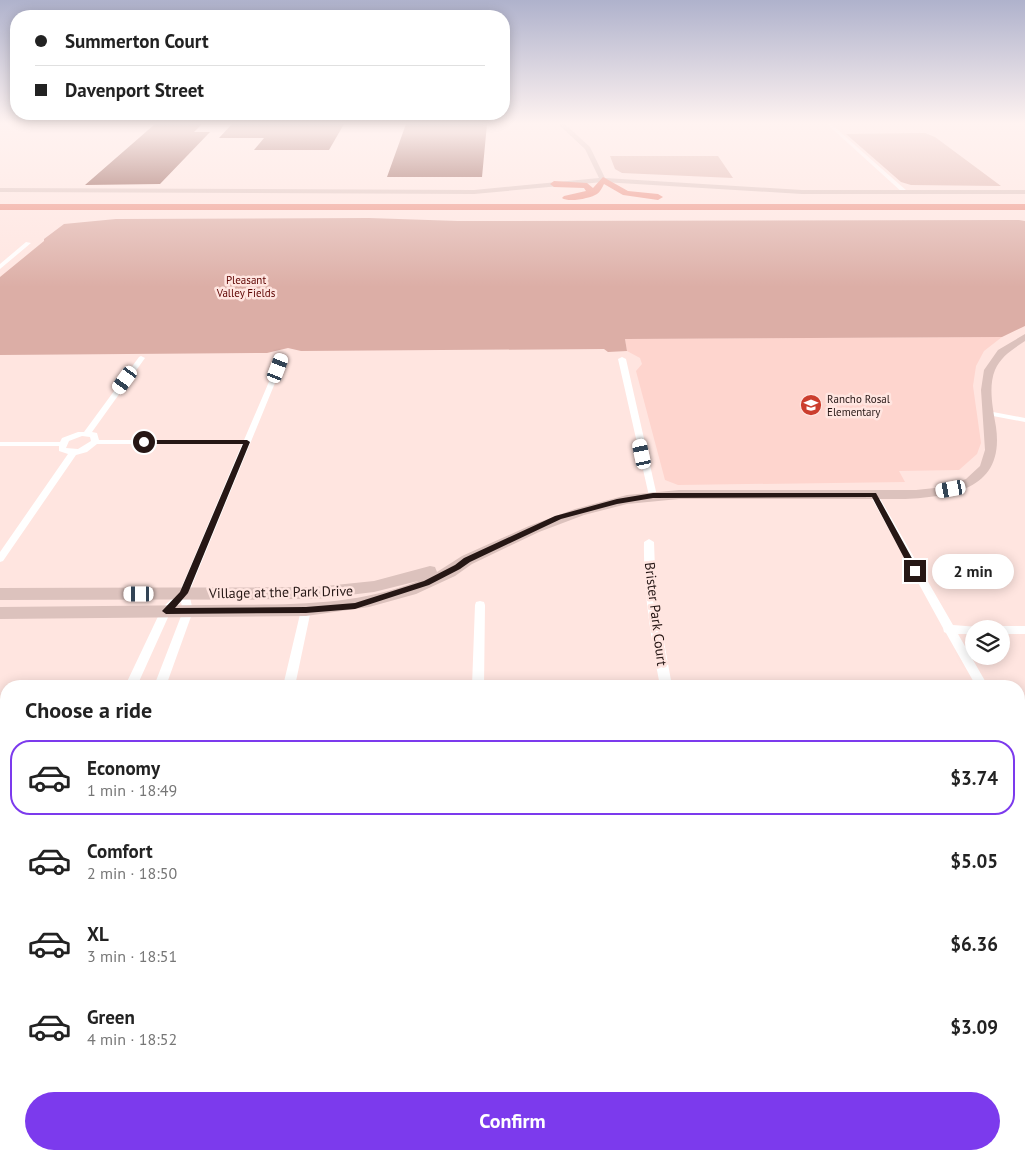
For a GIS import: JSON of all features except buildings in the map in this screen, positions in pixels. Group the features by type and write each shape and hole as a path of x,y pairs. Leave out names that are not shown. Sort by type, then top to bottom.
{"highway":[{"path":"299,208 568,198 589,195 598,189 602,179 626,193 661,198 906,207"},
{"path":"626,193 623,186 637,181"},
{"path":"554,184 587,186 591,191 589,195"},
{"path":"0,207 1025,207"},
{"path":"0,215 1025,214"},
{"path":"44,218 112,215"}],"main road":[{"path":"431,190 602,179 669,178"},
{"path":"681,178 812,188 958,192 1025,190"},
{"path":"0,190 431,190 474,192 602,179 787,191 1025,190"},
{"path":"958,192 1014,189"},
{"name":"Village at the Park Drive","path":"0,613 306,610 355,606 400,593 426,583 458,567 467,560 558,518 617,501 653,496 874,495 925,493 951,489 972,481 988,470 998,455 1000,436 990,390 991,370 1001,353 1025,337"},
{"name":"Village at the Park Drive","path":"0,594 316,593 359,590 422,574 452,562 467,560"}],"street":[{"path":"890,178 903,190"},
{"path":"0,267 28,244"},
{"path":"135,680 166,611 184,593 283,356"},
{"path":"88,434 141,358"},
{"path":"622,359 653,496"},
{"path":"996,414 1025,420"},
{"path":"0,444 63,444 75,435 88,434 96,437 95,442 89,448 74,452 62,449 63,444"},
{"path":"95,442 247,442"},
{"path":"0,559 74,452"},
{"path":"874,495 978,680"},
{"name":"Brister Park Court","path":"649,542 648,560 655,631 665,680"},
{"path":"162,680 188,611 184,593"},
{"path":"478,680 480,605"},
{"path":"290,680 306,610"},
{"path":"948,629 965,630"},
{"path":"1010,630 1025,630"}],"shaded area":[{"name":"Rancho Rosal Elementary","path":"1002,337 984,351 976,366 973,386 981,443 977,454 959,470 899,471 905,482 678,485 665,480 636,371 642,364 640,358 627,351 625,339"}],"green space":[{"path":"897,178 990,178 1001,186 911,185 901,182"},
{"name":"Pleasant Valley Fields","path":"369,218 458,221 1019,220 1025,221 1025,326 1002,337 625,339 627,351 608,352 604,349 301,351 288,348 267,353 0,355 0,277 64,224 116,219"}],"place":[{"name":"Rancho Rosal Elementary","path":"811,405"}],"route":[{"path":"144,442 247,442 184,593 166,611 306,610 355,606 400,593 426,583 498,544 558,518 617,501 653,496 874,495 915,571"}]}
